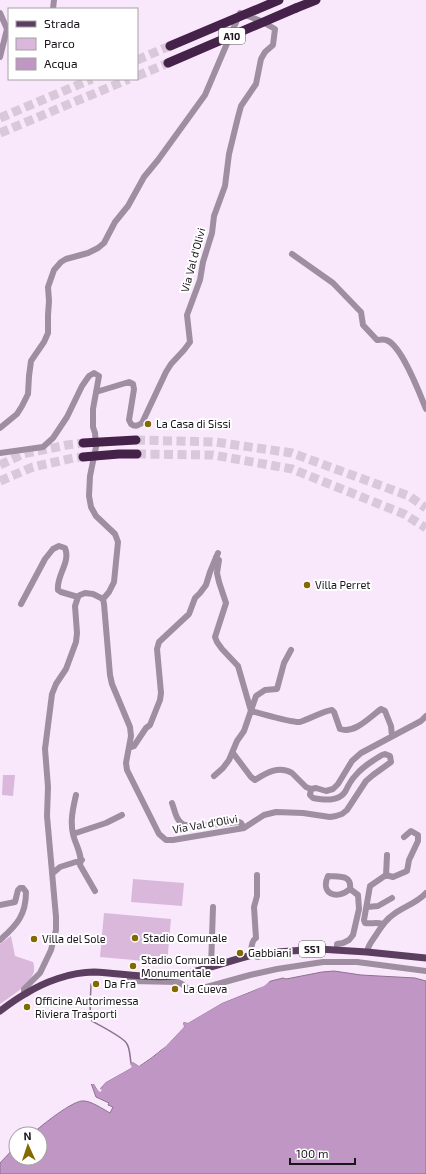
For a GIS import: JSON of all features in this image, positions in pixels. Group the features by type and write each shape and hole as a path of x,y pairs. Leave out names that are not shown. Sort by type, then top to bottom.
{"highway":[{"name":"A10","path":"170,46 280,0"},
{"name":"A10","path":"168,63 316,0"},
{"path":"83,443 136,440"},
{"path":"83,457 137,454"}],"main road":[{"name":"SS1","path":"0,1011 24,994 57,979 77,974 95,972 125,975 171,976 189,973 252,955 258,956 297,950 337,950 426,958"}],"street":[{"path":"0,13 8,30 0,57"},
{"name":"Via Val d'Olivi","path":"0,428 17,414 28,394 31,361 48,334 48,287 54,270 66,258 88,253 104,243 115,222 128,206 144,177 205,95 240,13 261,21 275,29 273,45 265,52 261,60 256,84 241,106 229,154 225,186 214,216 212,234 203,262 200,280 187,314 190,342 171,364 142,423 138,426 131,424 129,420 134,389 133,384 129,382 124,383 96,392"},
{"path":"292,254 333,283 361,312 363,325 377,340 387,340 399,350 426,409"},
{"path":"0,452 43,446 53,438 64,422 82,386 89,376 94,373 99,376 92,419 96,447 90,476 89,496 91,507 96,516 115,534 118,542 114,582 109,592 103,599 90,593 82,594 78,597 75,606 77,633 76,642 66,669 56,684 52,694 45,749 48,787 47,816 56,930 54,942 40,973 24,989 24,994"},
{"path":"21,604 53,548 59,546 65,548 67,554 57,583 58,590 78,597"},
{"path":"129,748 134,746 146,728 150,725 160,700 161,693 157,649 159,642 189,614 195,598 206,585 217,555 219,560 217,573 218,582 226,603 215,637 222,649 238,666 251,711"},
{"name":"Via Val d'Olivi","path":"103,599 105,607 110,675 112,684 130,727 131,736 126,764 127,770 164,839 173,840 244,828 264,815 276,812 330,816 342,814 352,804 366,782 389,764 391,759 390,756 385,754 369,763 356,774 344,793 336,798 313,798 310,795 311,790"},
{"path":"214,776 223,768 233,753 237,741 244,731 256,696 265,690 277,689 284,663 291,650"},
{"path":"251,711 298,722 332,710 340,729 349,730 360,725 381,709 386,711 391,726 392,736"},
{"path":"233,753 251,777 255,780 269,772 281,770 289,771 311,790 316,788 326,791 333,789 338,784 352,762 362,753 415,724 426,716"},
{"path":"76,795 72,808 73,834 82,860 80,865 95,891"},
{"path":"172,803 177,818 181,824 189,826 241,822 244,828"},
{"path":"73,834 106,823 122,815"},
{"path":"383,924 365,923 364,920 370,886 386,876 393,877 407,871 409,860 418,841 418,835 412,831 404,837"},
{"path":"386,876 387,855"},
{"path":"52,873 60,867 82,860"},
{"path":"252,955 252,942 256,938 254,907 257,896 257,875"},
{"path":"0,905 15,902 18,890 20,888 23,888 26,892 20,920 0,940"},
{"path":"337,950 337,944 349,940 353,935 359,909 358,895 350,889"},
{"path":"368,952 368,947 383,924 395,913 421,899 426,893"},
{"path":"367,907 378,906 392,898"},
{"path":"211,967 213,907"},
{"path":"125,975 131,981 178,982 182,983 187,989 192,991 210,987 228,980 277,969 323,962 357,962 426,971"}],"green space":[{"path":"3,775 15,775 13,796 2,795"},
{"name":"Stadio Comunale","path":"133,879 184,883 182,906 131,902"},
{"name":"Stadio Comunale","path":"104,913 171,919 167,963 100,957"},
{"path":"11,936 15,956 33,962 34,971 31,978 23,987 0,1004 0,944"}],"water":[{"path":"334,971 361,975 415,978 426,981 426,1174 0,1174 0,1163 8,1154 8,1166 48,1166 48,1126 42,1126 73,1104 84,1101 90,1102 110,1113 113,1107 108,1105 109,1103 96,1097 91,1083 94,1084 97,1089 100,1089 106,1082 131,1068 132,1067 129,1064 133,1062 139,1066 146,1062 174,1038 184,1027 184,1022 188,1023 222,1003 255,990 271,981"}],"pier":[{"path":"267,981 269,982 264,986 222,1003 188,1023 184,1022 184,1027 166,1046 139,1066 133,1062 130,1064 132,1067 131,1068 106,1082 101,1087 100,1089 102,1090 100,1092 94,1084 90,1084 90,1081 93,1081 98,1088 105,1081 129,1067 128,1064 132,1060 139,1064 142,1062 164,1045 182,1026 181,1022 183,1020 187,1021 221,1001 255,988"}],"waterway":[{"path":"91,984 90,1007 92,1021 125,1041 129,1048 131,1063"}],"tunnel":[{"path":"138,60 170,46"},
{"path":"138,76 168,63"},
{"path":"0,118 90,80"},
{"path":"0,133 127,80"},
{"path":"136,440 215,442 292,453 409,496 426,508"},
{"path":"0,465 23,454 83,443"},
{"path":"137,454 213,455 292,469 404,514 426,528"},
{"path":"0,481 33,467 83,457"}],"place":[{"name":"La Casa di Sissi","path":"148,424"},
{"name":"Villa Perret","path":"307,585"},
{"name":"Stadio Comunale","path":"135,938"},
{"name":"Villa del Sole","path":"34,939"},
{"name":"Gabbiani","path":"240,953"},
{"name":"Stadio Comunale Monumentale","path":"133,966"},
{"name":"Da Fra","path":"96,984"},
{"name":"La Cueva","path":"175,989"},
{"name":"Officine Autorimessa Riviera Trasporti","path":"27,1007"}]}
